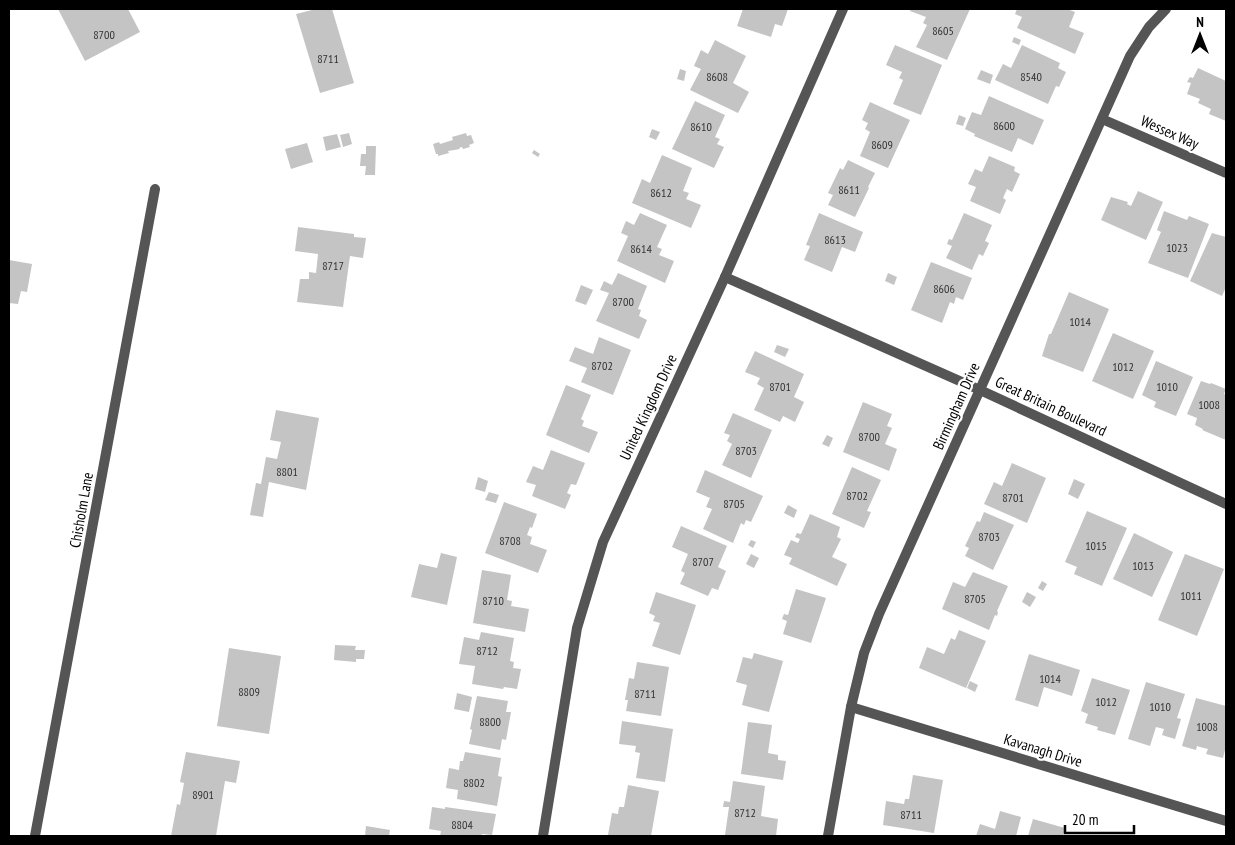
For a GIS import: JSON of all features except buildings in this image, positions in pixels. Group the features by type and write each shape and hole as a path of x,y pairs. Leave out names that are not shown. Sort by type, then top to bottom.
{"street":[{"name":"United Kingdom Drive","path":"544,836 577,628 603,542 725,277 843,9"},
{"name":"Birmingham Drive","path":"828,836 851,707 864,653 879,614 1130,56 1149,27 1166,9"},
{"name":"Wessex Way","path":"1102,119 1226,172"},
{"name":"Chisholm Lane","path":"35,836 155,189"},
{"name":"Great Britain Boulevard","path":"725,277 980,390 1226,504"},
{"name":"Kavanagh Drive","path":"851,707 1226,821"}]}
